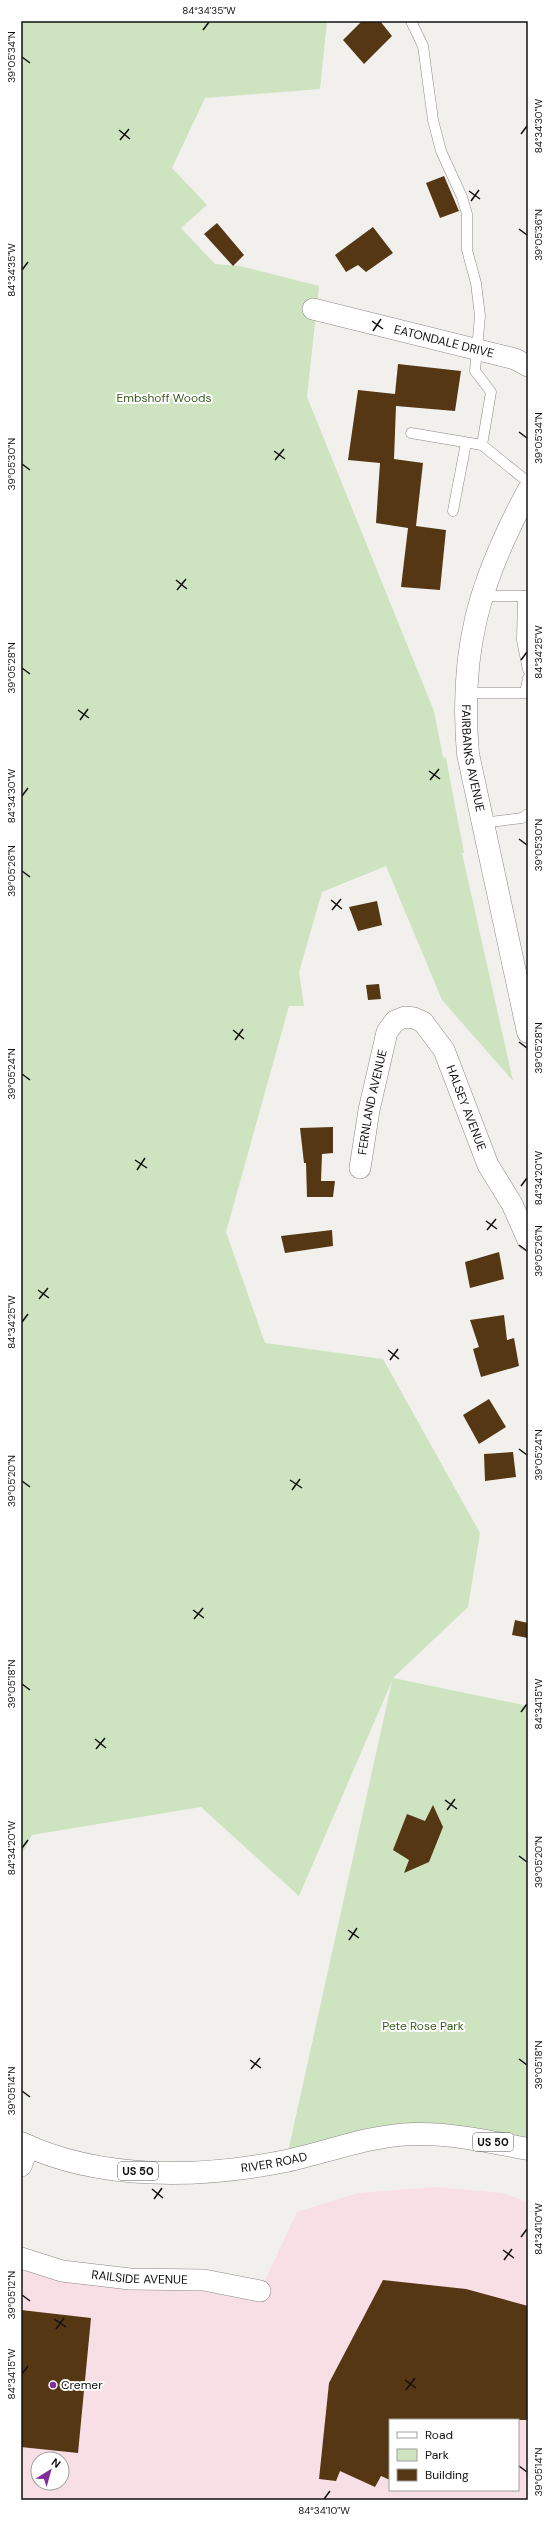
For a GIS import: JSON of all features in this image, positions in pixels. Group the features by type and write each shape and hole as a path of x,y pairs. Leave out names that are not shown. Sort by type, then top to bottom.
{"street":[{"name":"EATONDALE DRIVE","path":"313,309 515,359 528,366"},
{"name":"FAIRBANKS AVENUE","path":"528,491 497,553 482,596 472,632 465,694 468,754 528,1032"},
{"name":"HALSEY AVENUE","path":"385,1037 391,1024 405,1017 414,1018 423,1022 444,1050 488,1165 512,1204 528,1240"},
{"name":"FERNLAND AVENUE","path":"360,1168 369,1110 385,1037"},
{"name":"RIVER ROAD","path":"24,2152 98,2166 136,2171 175,2172 214,2171 286,2161 357,2142 413,2134 479,2140 528,2149"},
{"name":"RAILSIDE AVENUE","path":"21,2258 62,2271 130,2279 204,2280 260,2291"}],"lane":[{"path":"410,21 423,46 434,120 441,151 462,197 467,214 467,250 476,283 480,316 475,371 491,392 482,446"},
{"path":"411,433 482,446 528,482"},
{"path":"454,511 466,443"},
{"path":"482,596 525,596 522,640 528,670"},
{"path":"465,694 526,693 528,678"},
{"path":"483,822 522,818 528,814"}],"shaded area":[{"path":"436,2187 503,2193 528,2202 528,2500 21,2500 21,2258 260,2291 297,2212 358,2193"}],"green space":[{"path":"21,21 327,21 320,89 205,98 172,168 207,205 181,228 215,264 240,266 319,286 307,397 434,711 443,757 446,758 464,853 462,853 513,1081 442,1000 386,866 322,892 299,972 304,1006 289,1006 226,1232 265,1343 383,1359 480,1533 468,1607 393,1678 528,1706 528,2149 457,2138 286,2161 392,1681 299,1896 201,1807 32,1835 21,1856"}],"building":[{"path":"362,21 380,21 392,36 364,64 343,40"},
{"path":"444,176 459,211 440,218 426,183"},
{"path":"217,223 244,255 233,266 204,234"},
{"path":"373,227 393,253 366,272 358,265 346,272 335,255"},
{"path":"398,364 461,371 455,411 396,406 394,459 423,463 416,526 446,530 440,590 401,587 408,528 376,523 380,463 348,460 358,390 395,394"},
{"path":"377,901 382,925 358,931 349,907"},
{"path":"379,984 381,999 368,1000 366,985"},
{"path":"333,1127 333,1153 322,1154 321,1181 335,1181 333,1197 307,1197 306,1163 304,1163 300,1128"},
{"path":"332,1230 333,1246 285,1253 281,1236"},
{"path":"499,1252 504,1279 470,1288 465,1262"},
{"path":"504,1315 507,1340 514,1338 519,1366 481,1377 473,1349 479,1347 470,1320"},
{"path":"489,1399 506,1427 479,1444 463,1415"},
{"path":"513,1452 516,1477 485,1481 484,1454"},
{"path":"515,1620 528,1623 528,1638 512,1635"},
{"path":"433,1805 443,1827 429,1862 404,1873 409,1860 393,1850 407,1814 425,1821"},
{"path":"383,2280 466,2289 528,2306 528,2420 389,2419 389,2480 381,2476 375,2487 340,2471 336,2481 319,2479 329,2383"},
{"name":"Cremer","path":"21,2310 91,2318 78,2453 21,2447"}],"place":[{"name":"Cremer","path":"53,2385"}],"park label":[{"name":"Embshoff Woods","path":"164,398"},
{"name":"Pete Rose Park","path":"423,2026"}]}
